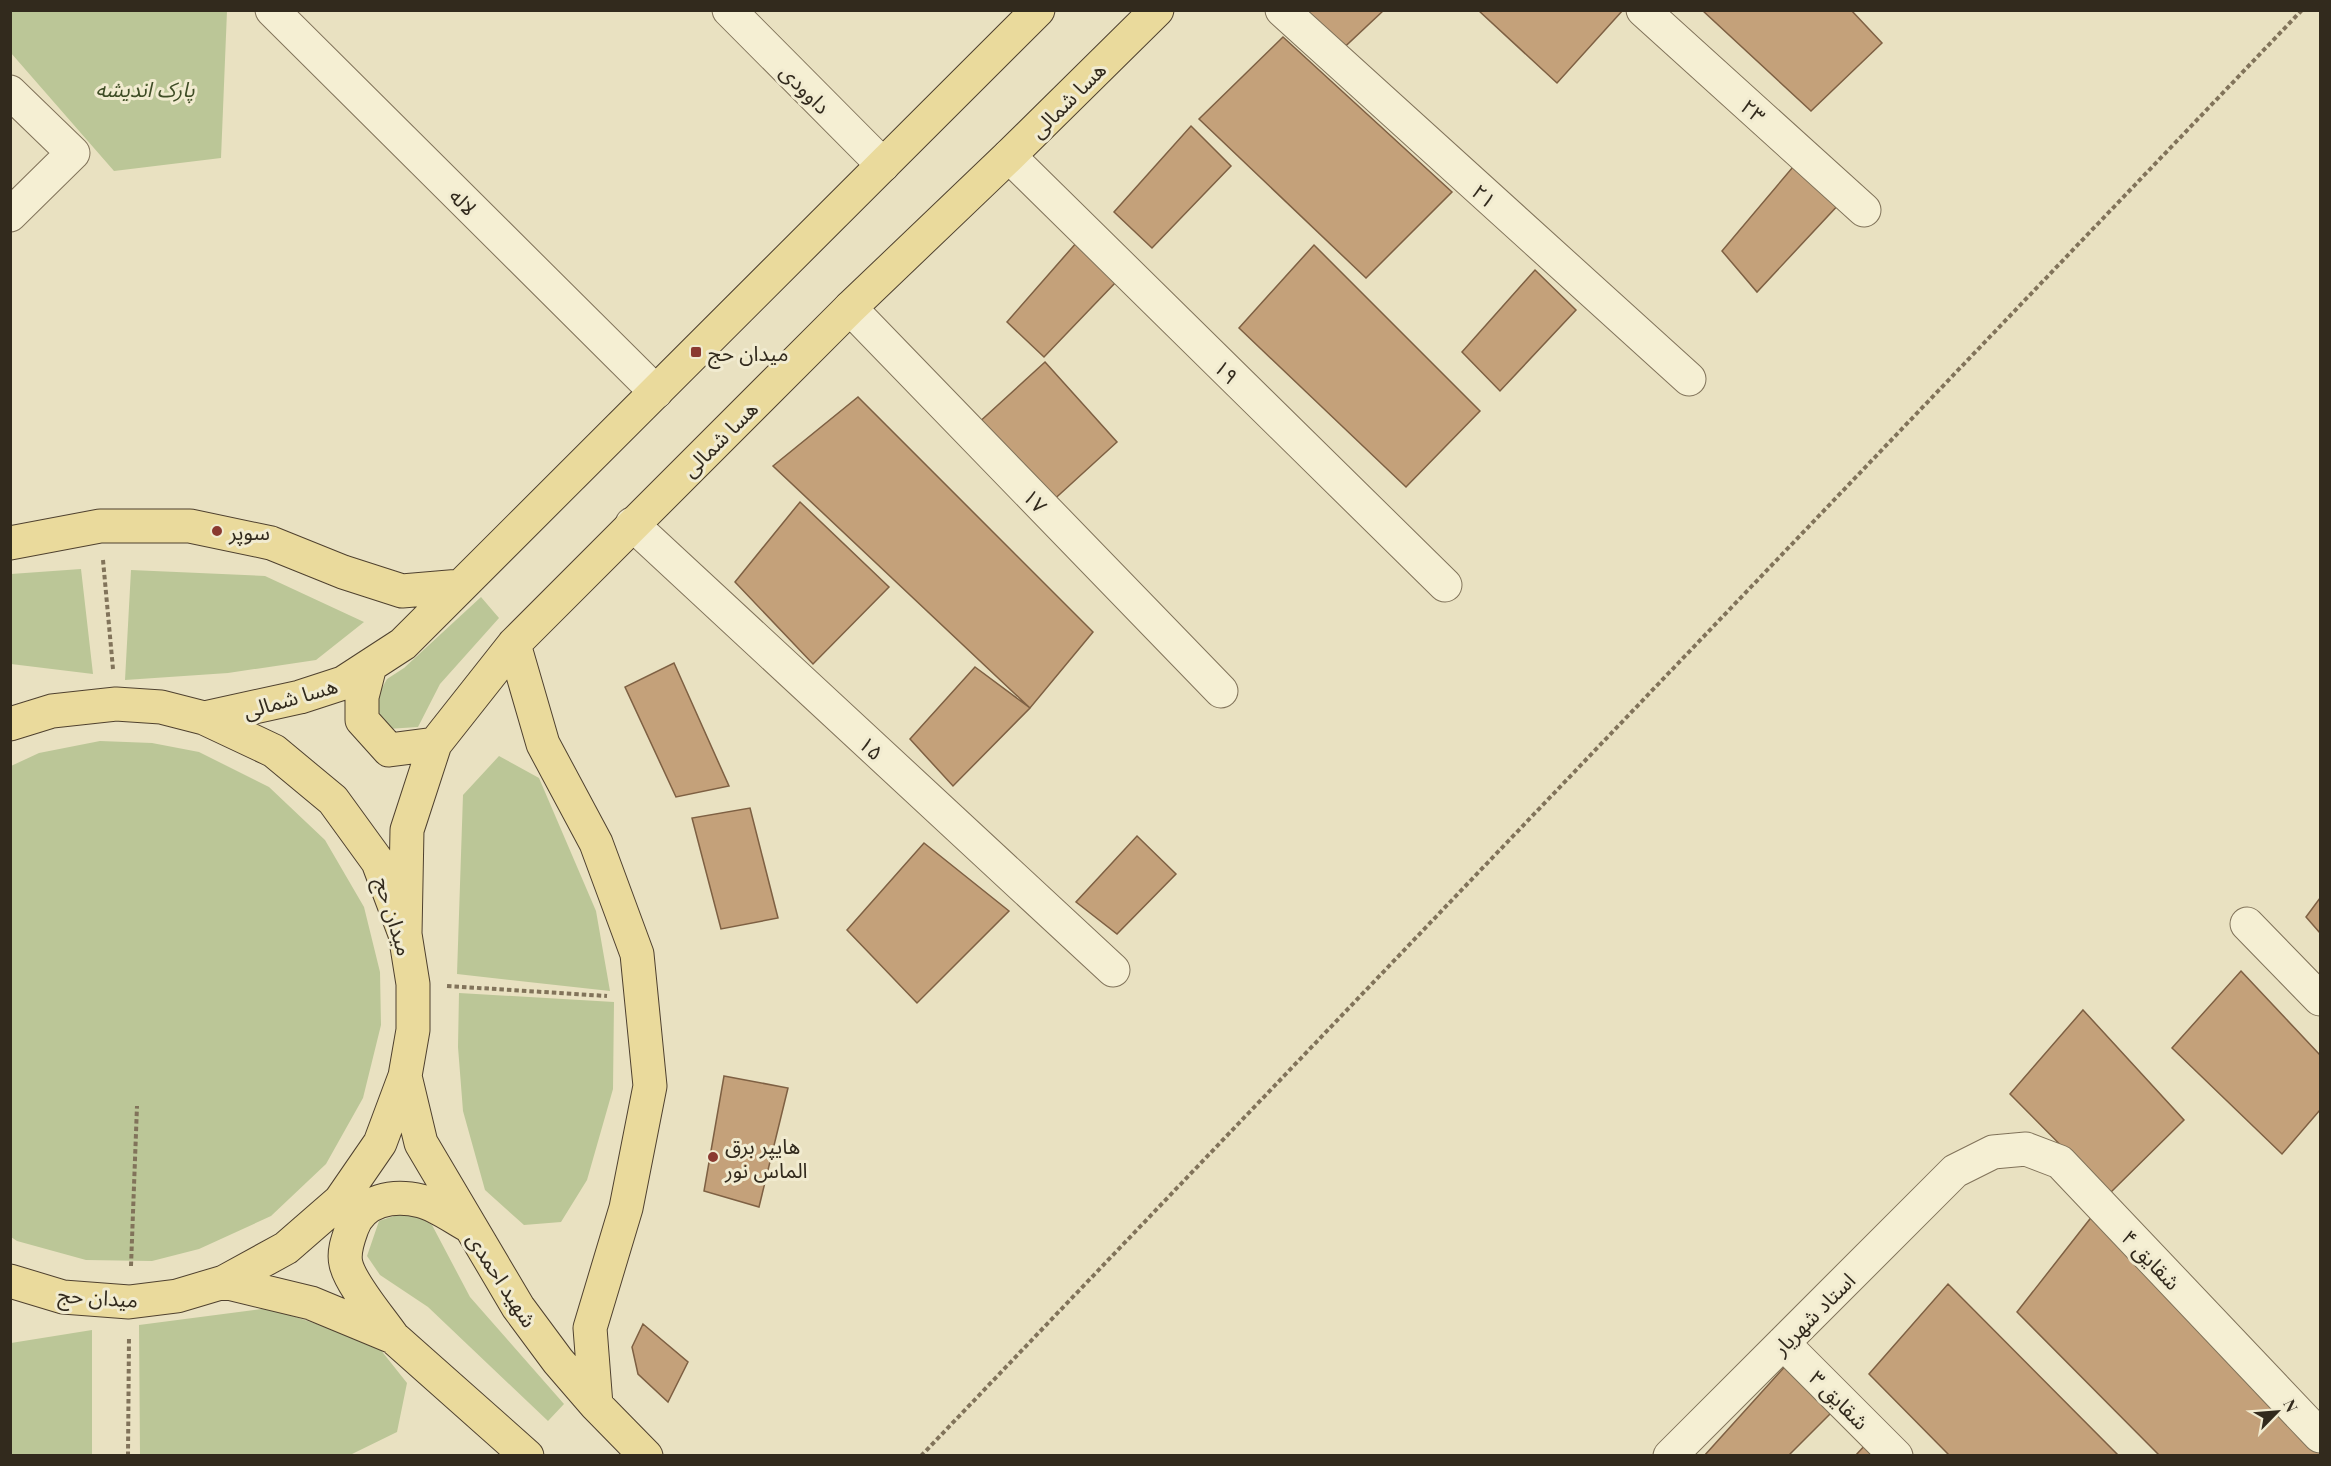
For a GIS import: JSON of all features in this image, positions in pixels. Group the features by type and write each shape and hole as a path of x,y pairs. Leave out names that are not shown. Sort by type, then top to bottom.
{"main road":[{"name":"هسا شمالی","path":"204,718 254,708 343,683 403,644 1038,10"},
{"name":"هسا شمالی","path":"405,934 407,830 435,744 514,644 850,308 1157,10"},
{"path":"10,543 100,526 190,525 271,543 343,572 402,591 461,586"},
{"path":"514,644 543,744 596,843 637,954 642,998 650,1086 626,1208 590,1328 596,1405"},
{"path":"370,666 362,698 362,720 389,750 435,744"},
{"name":"میدان حج","path":"10,724 52,711 116,704 161,707 204,718 274,751 333,800 378,862 405,934 413,984 413,1030 405,1076 380,1143 340,1201 286,1248 224,1282 177,1296 129,1302 63,1297 10,1281"},
{"path":"10,706 52,711"},
{"name":"شهید احمدی","path":"405,1076 421,1143 518,1307 558,1361 596,1405 646,1455"},
{"path":"469,1226 422,1201 394,1198 375,1202 362,1211 355,1220 347,1241 346,1263 352,1278 393,1337 526,1455"},
{"path":"224,1282 311,1303 393,1337"},
{"path":"10,1305 63,1297"}],"street":[{"name":"لاله","path":"272,10 656,392"},
{"name":"داوودی","path":"729,10 883,165"},
{"name":"۲۱","path":"1282,10 1689,379"},
{"name":"۲۳","path":"1643,10 1864,210"},
{"path":"10,92 73,153 10,215"},
{"name":"۱۹","path":"1009,156 1445,585"},
{"name":"۱۷","path":"850,308 1221,691"},
{"name":"۱۵","path":"632,524 1113,970"},
{"path":"2247,924 2320,999"},
{"name":"شقایق ۴","path":"1955,1171 1993,1152 2026,1149 2060,1162 2320,1436"},
{"name":"استاد شهریار","path":"1670,1455 1955,1171"},
{"name":"شقایق ۳","path":"1783,1343 1896,1455"}],"path":[{"path":"921,1455 2302,10"},
{"path":"100,526 116,704"},
{"path":"413,984 642,998"}],"green space":[{"name":"پارک اندیشه","path":"10,11 227,11 221,158 114,171 11,53"},
{"path":"81,569 93,674 11,664 11,574"},
{"path":"131,570 265,576 364,622 316,660 228,673 125,680"},
{"path":"481,597 499,618 440,684 418,727 387,729 374,702 387,679 404,668"},
{"path":"100,741 152,743 199,752 269,787 325,840 364,907 380,972 381,1025 363,1098 326,1164 271,1216 199,1249 152,1261 86,1260 17,1241 11,1237 11,766 39,753"},
{"path":"499,756 539,778 596,911 610,991 457,974 463,795"},
{"path":"459,993 614,1002 613,1089 587,1180 561,1222 524,1225 485,1190 463,1111 458,1047"},
{"path":"409,1211 432,1225 470,1297 564,1404 548,1421 428,1307 380,1275 367,1256 379,1221"},
{"path":"269,1308 376,1344 407,1383 397,1432 350,1455 140,1455 139,1325"},
{"path":"92,1330 92,1455 11,1455 11,1343"}],"building":[{"path":"1304,10 1384,10 1336,55"},
{"path":"1478,10 1623,10 1557,83"},
{"path":"1702,10 1851,10 1882,43 1811,111"},
{"path":"1283,37 1452,192 1366,278 1199,119"},
{"path":"1191,126 1231,166 1152,248 1114,212"},
{"path":"1798,161 1841,202 1757,292 1722,251"},
{"path":"1077,242 1116,282 1044,357 1007,322"},
{"path":"1314,245 1480,411 1406,487 1239,328"},
{"path":"1535,270 1576,310 1500,391 1462,352"},
{"path":"1045,362 1117,442 1048,505 976,425"},
{"path":"858,397 1093,632 1030,708 773,466"},
{"path":"800,502 889,587 813,664 735,582"},
{"path":"674,663 729,786 676,797 625,687"},
{"path":"975,667 1030,708 953,786 910,739"},
{"path":"750,808 778,918 721,929 692,818"},
{"path":"1137,836 1176,874 1117,934 1076,902"},
{"path":"924,843 1009,911 917,1003 847,930"},
{"path":"2320,898 2320,933 2306,917"},
{"path":"2241,971 2320,1055 2320,1110 2282,1154 2172,1048"},
{"path":"2083,1010 2184,1120 2109,1194 2010,1094"},
{"path":"724,1076 788,1088 759,1207 704,1191"},
{"path":"2097,1210 2320,1444 2320,1456 2160,1456 2017,1312"},
{"path":"1948,1284 2119,1456 1950,1456 1869,1374"},
{"path":"643,1324 688,1362 668,1402 638,1374 632,1347"},
{"path":"1789,1362 1834,1410 1788,1456 1704,1456"},
{"path":"1867,1443 1880,1456 1855,1456"}],"place":[{"name":"میدان حج","path":"696,352"},
{"name":"سوپر","path":"217,531"},
{"name":"هایپر برق الماس نور","path":"713,1157"}]}
